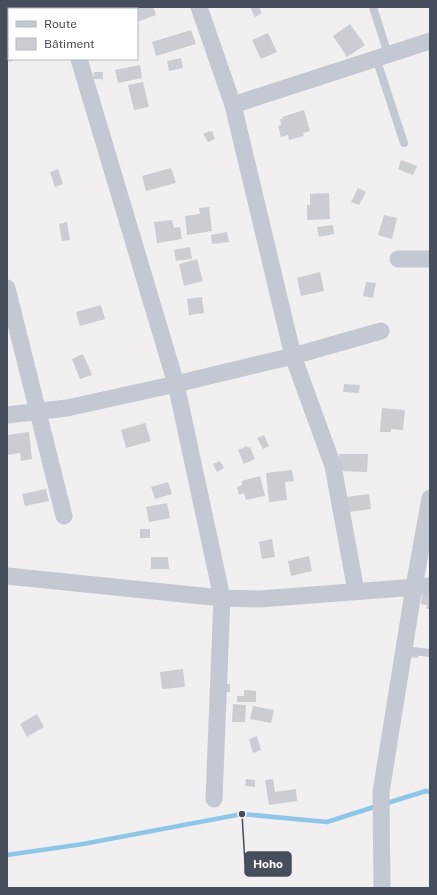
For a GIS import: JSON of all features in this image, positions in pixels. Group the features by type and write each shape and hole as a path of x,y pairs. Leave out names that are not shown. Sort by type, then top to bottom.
{"street":[{"path":"199,7 233,105 292,356 333,466 356,591"},
{"path":"233,105 430,41"},
{"path":"79,60 176,384 222,598 214,799"},
{"path":"398,259 430,259"},
{"path":"7,288 64,516"},
{"path":"7,415 67,408 176,384 292,356 381,331"},
{"path":"382,888 381,792 404,650 422,586 430,499"},
{"path":"7,576 222,598 258,599 422,586"}],"lane":[{"path":"373,7 382,56 404,143"},
{"path":"404,650 430,652"}],"building":[{"path":"153,7 156,15 138,22 138,8 130,8"},
{"path":"250,7 259,7 262,13 255,17"},
{"path":"350,24 365,45 347,57 333,36"},
{"path":"191,30 196,44 156,56 152,42"},
{"path":"268,33 277,52 261,59 252,40"},
{"path":"7,40 8,40 8,60"},
{"path":"181,58 183,68 169,71 167,61"},
{"path":"140,65 142,78 118,83 115,70"},
{"path":"94,72 103,72 103,79 93,79"},
{"path":"143,82 149,107 134,110 128,85"},
{"path":"304,110 310,131 303,133 304,136 289,140 288,135 281,137 278,126 281,125 280,119"},
{"path":"212,131 215,139 208,142 203,134"},
{"path":"401,160 417,166 413,175 398,169"},
{"path":"171,168 176,183 146,191 142,176"},
{"path":"58,169 63,184 55,187 50,172"},
{"path":"358,188 366,192 359,205 351,202"},
{"path":"329,193 330,219 307,220 307,205 310,205 310,194"},
{"path":"209,207 212,231 187,235 185,216 200,214 199,208"},
{"path":"384,215 397,218 392,239 378,235"},
{"path":"172,220 174,228 180,227 182,239 157,243 154,222"},
{"path":"67,222 70,240 62,241 59,224"},
{"path":"333,225 334,234 319,237 317,227"},
{"path":"227,232 229,242 212,244 211,235"},
{"path":"190,247 192,259 176,261 174,250"},
{"path":"197,259 203,281 184,286 179,264"},
{"path":"320,272 324,291 301,296 297,278"},
{"path":"366,282 376,283 373,298 363,296"},
{"path":"202,297 204,313 189,315 187,299"},
{"path":"101,305 105,319 80,326 76,312"},
{"path":"83,354 92,375 80,379 72,359"},
{"path":"344,384 360,385 359,393 343,392"},
{"path":"382,408 405,410 403,430 391,429 391,432 380,432"},
{"path":"145,423 151,441 126,448 121,430"},
{"path":"29,432 32,459 21,461 20,453 7,455 7,435"},
{"path":"264,435 269,446 263,449 257,438"},
{"path":"247,446 248,448 250,447 255,459 244,464 238,450"},
{"path":"339,454 368,454 367,472 339,471"},
{"path":"220,461 224,468 217,472 213,464"},
{"path":"292,470 294,481 285,482 287,500 269,502 266,473"},
{"path":"260,476 265,496 246,500 244,493 239,495 237,487 242,485 242,481"},
{"path":"168,482 172,494 155,499 151,487"},
{"path":"46,489 49,501 25,506 22,494"},
{"path":"369,494 371,509 348,512 346,497"},
{"path":"167,503 170,518 149,522 146,507"},
{"path":"140,529 150,529 150,538 140,538"},
{"path":"272,539 275,557 262,559 259,542"},
{"path":"309,556 312,571 291,576 288,561"},
{"path":"151,557 168,557 169,569 151,569"},
{"path":"422,592 430,593 430,609 426,609 427,605 421,604"},
{"path":"419,649 418,658 406,657"},
{"path":"183,669 185,687 162,689 160,672"},
{"path":"218,684 230,684 230,692 218,693"},
{"path":"244,690 256,691 256,702 237,702 237,696 244,696"},
{"path":"233,704 246,705 245,722 232,722"},
{"path":"253,706 274,710 271,723 250,719"},
{"path":"37,714 44,727 27,737 20,724"},
{"path":"257,736 261,750 253,753 249,739"},
{"path":"246,779 255,780 255,787 245,786"},
{"path":"273,779 275,792 296,789 297,801 269,805 265,780"}],"waterway":[{"path":"384,804 426,791 430,792"},
{"path":"7,855 83,844 242,814 327,822 377,806"}],"place":[{"name":"Hoho","path":"242,814"}]}
